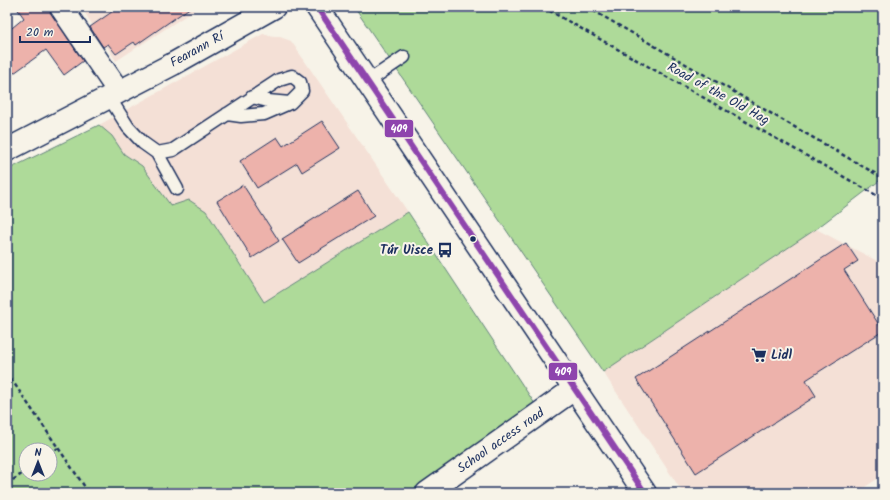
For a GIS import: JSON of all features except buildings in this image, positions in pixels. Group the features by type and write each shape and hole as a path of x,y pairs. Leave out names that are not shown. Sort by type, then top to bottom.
{"street":[{"path":"61,7 114,94"},
{"name":"Fearann Rí","path":"7,150 173,64 274,7"},
{"path":"317,7 645,493"},
{"name":"School access road","path":"427,493 574,389"}],"lane":[{"path":"367,82 404,57"},
{"path":"157,153 173,150 252,97 279,80 292,76 300,82 302,91 290,103 264,114 241,116 227,114"},
{"path":"114,94 128,126 143,143 157,153 177,189"},
{"path":"252,97 268,102 290,103"}],"path":[{"name":"Road of the Old Hag","path":"542,7 883,199"},
{"name":"Road of the Old Hag","path":"587,7 883,178"},
{"path":"7,373 54,442"},
{"path":"58,448 89,493"},
{"path":"7,484 18,476"}],"shaded area":[{"path":"81,7 199,7 116,61"},
{"path":"263,34 280,37 291,41 408,212 264,302 206,211 171,206 142,166 124,154 112,136 99,125"},
{"path":"816,229 883,264 883,475 856,493 683,493 603,372"}],"green space":[{"path":"354,7 883,7 883,178 816,229 603,372"},
{"path":"99,125 112,136 124,154 142,166 171,206 189,200 206,211 264,302 408,212 535,404 409,493 7,493 7,170"}],"transit line":[{"name":"409","path":"317,7 645,493"}],"place":[{"name":"Túr Uisce","path":"445,250"},
{"name":"Lidl","path":"759,355"}]}
